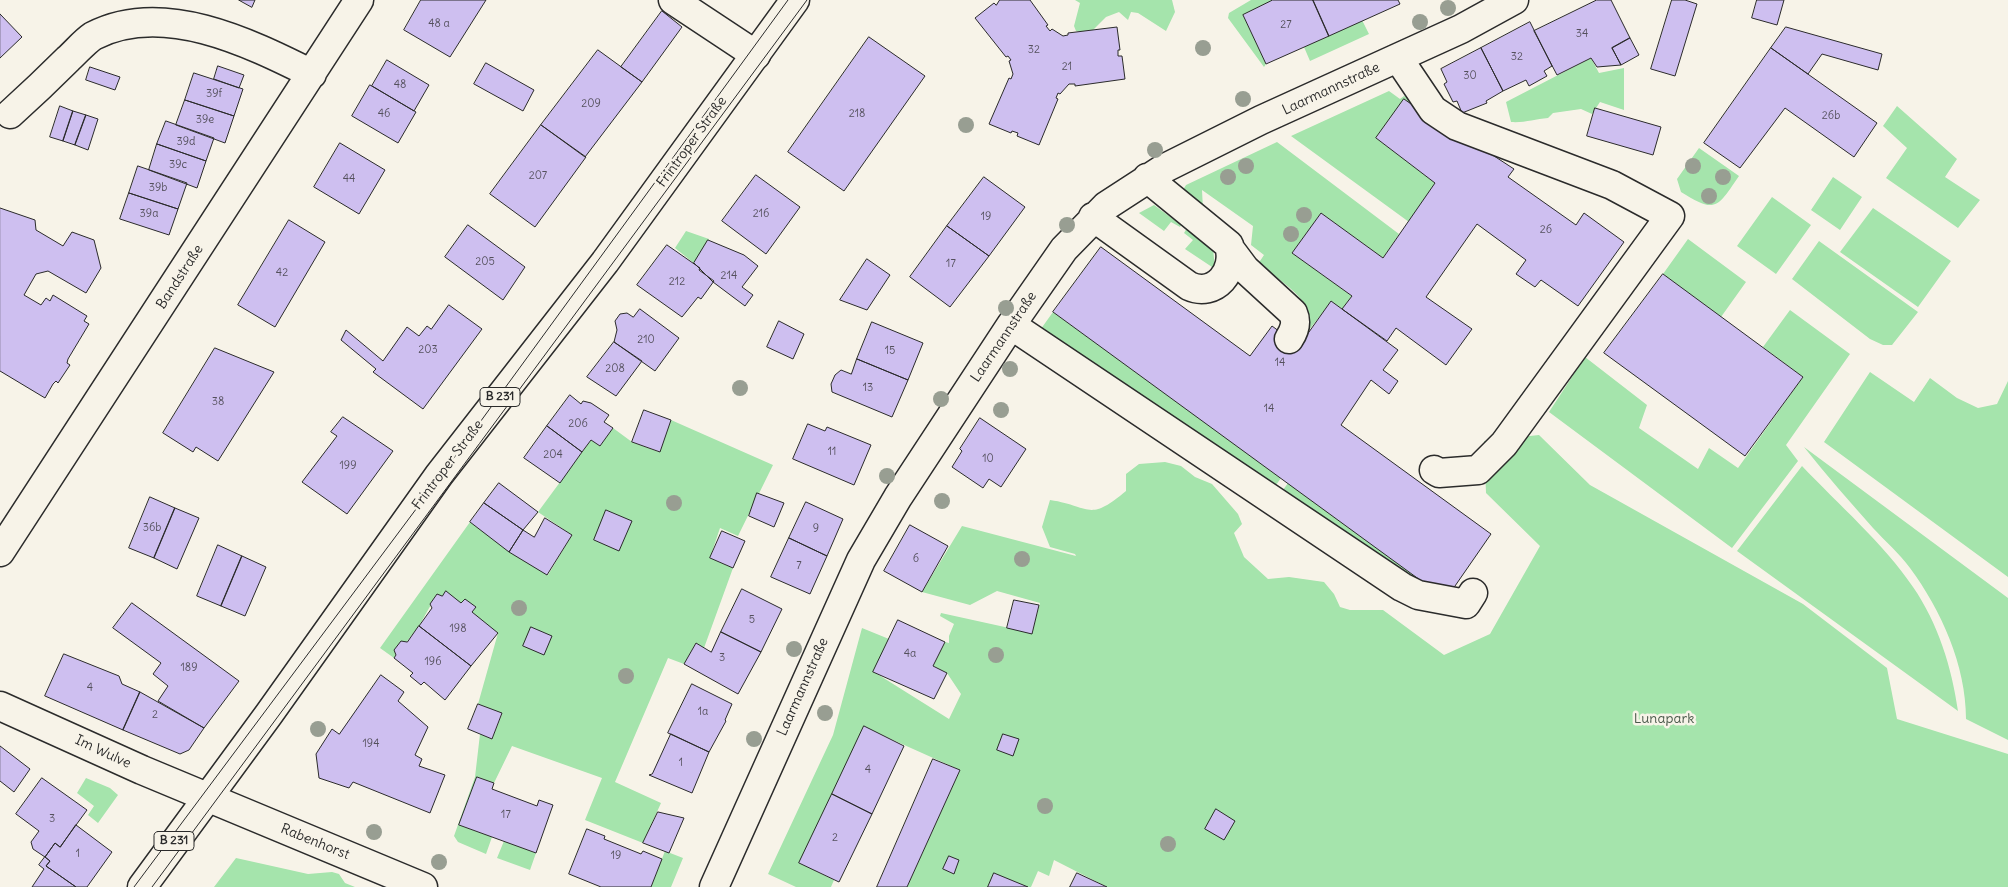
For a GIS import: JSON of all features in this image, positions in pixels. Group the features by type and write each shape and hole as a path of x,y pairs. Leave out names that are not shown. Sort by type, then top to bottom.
{"street":[{"name":"Bandstraße","path":"0,552 359,0"},
{"path":"673,0 756,55"},
{"name":"Frintroper Straße","path":"142,887 207,795 269,714 439,476 606,262 795,0"},
{"name":"Laarmannstraße","path":"714,887 861,560 898,497 1011,325 1064,249 1093,217 1147,178 1261,120 1398,58 1514,0"},
{"path":"10,114 92,36 126,19 166,16 214,28 253,44 312,74"},
{"path":"1398,58 1433,110 1457,126 1612,185 1670,216 1504,444 1478,470 1439,473 1434,470"},
{"path":"1147,178 1224,239 1245,269 1293,312 1296,320 1289,339"},
{"path":"1093,217 1197,290 1206,290 1219,285 1229,268 1230,249"},
{"path":"1011,325 1402,587 1418,595 1466,604 1473,593"},
{"name":"Im Wulve","path":"0,706 53,728 142,770 207,795"},
{"name":"Rabenhorst","path":"207,795 423,887"}],"green space":[{"path":"1075,0 1172,0 1175,12 1166,31 1138,13 1131,12 1128,20 1119,12 1106,17 1090,33 1076,31 1074,26 1080,3"},
{"path":"1251,0 1273,0 1243,15 1266,64 1264,67 1228,18 1229,13"},
{"path":"1362,20 1369,34 1310,61 1304,47"},
{"path":"1591,58 1599,73 1624,68 1624,110 1600,102 1592,114 1581,109 1553,113 1548,118 1511,122 1506,102"},
{"path":"1389,91 1400,99 1404,96 1462,137 1465,142 1404,99 1376,138 1435,183 1409,222 1291,136"},
{"path":"1897,106 1957,159 1945,177 1980,200 1958,228 1886,178 1907,148 1883,126"},
{"path":"1277,142 1399,234 1383,258 1321,213 1292,253 1352,296 1342,309 1331,302 1309,330 1310,319 1302,300 1285,284 1258,264 1264,255 1251,245 1253,226 1202,190 1203,209 1183,190 1186,185"},
{"path":"1699,148 1739,176 1726,195 1715,204 1702,203 1681,192 1677,179"},
{"path":"1833,177 1862,197 1840,230 1811,210"},
{"path":"1772,197 1811,225 1776,274 1737,246"},
{"path":"1154,205 1181,225 1180,227 1171,222 1164,231 1139,213"},
{"path":"1873,208 1951,261 1918,307 1840,252"},
{"path":"1187,228 1213,248 1215,269 1185,249 1193,240 1184,233"},
{"path":"686,231 709,239 696,265 675,248"},
{"path":"1688,239 1746,282 1721,317 1663,274"},
{"path":"1819,241 1918,312 1892,345 1883,345 1870,339 1792,279"},
{"path":"1790,310 1850,354 1786,445 1798,461 1732,548 1549,412 1585,357 1647,405 1639,428 1698,469 1709,448 1738,468 1803,377 1763,347"},
{"path":"1053,312 1281,478 1271,492 1038,333"},
{"path":"1870,372 1914,402 1930,378 1957,398 1978,408 1997,404 2008,381 2008,577 1824,442"},
{"path":"671,420 773,465 738,536 720,528 710,558 733,568 704,648 696,643 684,664 668,658 615,782 661,803 643,843 585,820 602,778 512,746 494,783 477,777 459,825 492,837 486,854 458,842 454,836 475,777 480,734 492,739 502,714 478,704 498,633 437,594 419,626 394,658 380,648 470,522 548,575 572,535 538,512 591,440 600,446 613,428 632,442 659,452"},
{"name":"Lunapark","path":"1539,435 1590,485 1803,604 1887,668 1897,719 2008,754 2008,887 1107,887 1054,860 1049,876 1038,871 1031,887 907,887 960,770 864,727 800,863 834,880 831,887 796,887 768,874 833,735 862,628 889,639 874,672 949,719 961,694 947,673 933,666 945,642 949,643 949,636 954,624 940,616 941,613 1032,633 1040,603 997,591 970,605 922,592 962,526 1076,556 1075,554 1050,547 1042,527 1050,500 1089,510 1104,507 1126,491 1126,474 1139,464 1165,462 1181,466 1195,477 1212,484 1238,514 1242,524 1234,533 1244,557 1268,579 1289,577 1324,582 1334,594 1340,607 1350,610 1383,610 1444,655 1490,634 1540,546 1486,493 1484,441"},
{"path":"1804,447 2008,598 2008,740 1966,719 1962,679 1950,639 1932,602 1897,552 1873,528"},
{"path":"1802,466 1888,555 1922,601 1943,646 1958,711 1737,551"},
{"path":"1288,483 1422,581 1410,583 1278,497"},
{"path":"86,778 110,788 118,795 98,823 88,815 94,806 77,793"},
{"path":"504,841 536,853 530,870 497,858"},
{"path":"665,851 683,858 671,887 651,887"},
{"path":"236,858 308,874 332,872 339,874 345,883 355,887 214,887"}],"building":[{"path":"239,0 255,0 252,7"},
{"path":"421,0 486,0 450,57 404,30"},
{"path":"1000,0 1030,0 1048,25 1046,26 1050,31 1052,29 1063,36 1068,35 1068,33 1117,27 1120,50 1118,50 1118,56 1122,56 1125,79 1075,86 1075,84 1069,84 1060,94 1058,93 1056,98 1058,99 1039,145 1017,136 1018,133 1012,131 1011,133 989,124 1009,78 1011,79 1013,74 1009,61 1011,60 1008,56 1006,57 975,18 994,3 996,5"},
{"path":"1273,0 1313,0 1329,36 1266,64 1243,15"},
{"path":"1313,0 1398,0 1400,4 1329,36"},
{"path":"1597,0 1611,0 1630,38 1612,48 1621,65 1597,67 1591,58 1557,75 1534,31"},
{"path":"1672,0 1685,0 1697,4 1675,76 1651,69"},
{"path":"1757,0 1784,0 1777,25 1752,18"},
{"path":"662,11 682,27 642,82 621,67"},
{"path":"0,14 22,37 0,58"},
{"path":"1530,22 1552,66 1544,71 1547,76 1529,86 1526,80 1503,91 1481,48"},
{"path":"1786,27 1882,54 1878,70 1822,54 1808,74 1771,48"},
{"path":"869,37 925,76 844,191 788,152"},
{"path":"1630,38 1639,55 1621,65 1612,48"},
{"path":"1481,48 1503,91 1486,101 1487,103 1462,113 1457,101 1453,102 1444,84 1447,82 1441,69"},
{"path":"1771,48 1877,123 1854,157 1785,108 1740,168 1704,143"},
{"path":"598,50 642,82 585,157 541,125"},
{"path":"387,60 429,85 414,111 372,86"},
{"path":"486,63 534,90 523,111 474,84"},
{"path":"218,66 244,75 239,88 214,79"},
{"path":"90,67 120,77 115,90 86,80"},
{"path":"194,73 243,89 234,116 185,100"},
{"path":"370,85 416,112 398,143 352,116"},
{"path":"1404,99 1465,142 1468,139 1514,169 1508,177 1576,225 1584,213 1624,242 1578,306 1541,280 1535,287 1516,274 1526,260 1477,224 1426,297 1472,329 1446,365 1396,328 1387,341 1342,309 1352,296 1292,253 1321,213 1383,258 1435,183 1376,138"},
{"path":"185,100 234,116 225,143 176,125"},
{"path":"60,106 73,111 63,141 50,137"},
{"path":"1595,108 1661,127 1653,155 1587,136"},
{"path":"73,111 86,115 75,145 63,141"},
{"path":"86,115 98,119 88,150 75,145"},
{"path":"166,121 214,138 206,161 157,144"},
{"path":"541,125 586,157 535,227 490,194"},
{"path":"340,143 385,170 359,214 314,187"},
{"path":"157,144 206,161 197,188 149,170"},
{"path":"138,166 187,183 178,209 129,193"},
{"path":"756,175 800,207 766,254 722,221"},
{"path":"984,177 1025,207 989,256 947,226"},
{"path":"129,193 178,209 169,235 120,219"},
{"path":"0,208 35,220 36,230 63,246 72,232 94,240 101,268 86,293 48,271 36,274 24,295 41,305 46,298 50,301 53,295 87,316 84,321 89,324 68,359 67,363 70,365 58,383 56,381 53,384 45,398 0,371"},
{"path":"289,220 325,242 275,327 238,305"},
{"path":"468,225 525,267 503,300 445,257"},
{"path":"947,226 989,256 950,307 910,277"},
{"path":"708,240 744,255 758,266 742,287 753,295 745,306 713,282 694,263"},
{"path":"667,245 700,268 699,270 714,281 701,299 698,297 682,317 637,285"},
{"path":"1101,247 1250,356 1272,326 1299,346 1331,301 1398,350 1383,370 1398,381 1389,394 1371,380 1341,425 1491,534 1446,599 1053,312"},
{"path":"867,259 890,275 867,310 840,300"},
{"path":"1663,274 1803,377 1745,456 1604,353"},
{"path":"449,305 482,329 423,409 373,372 376,369 341,340 346,330 383,361 407,327 419,336 427,326 431,329"},
{"path":"640,309 679,338 655,371 614,342 617,330 615,321 620,314 627,313 633,317"},
{"path":"779,321 804,334 793,359 767,347"},
{"path":"872,322 923,343 908,380 857,359"},
{"path":"614,342 642,361 616,396 587,377"},
{"path":"215,348 274,372 218,461 196,447 193,452 163,433"},
{"path":"857,359 908,380 892,417 832,392 831,384 835,375 841,370 851,374"},
{"path":"570,395 581,404 583,401 591,403 609,415 604,422 613,428 600,446 591,440 582,452 547,426"},
{"path":"644,410 671,420 660,452 632,442"},
{"path":"343,417 393,451 347,514 302,482 337,436 331,432"},
{"path":"980,418 1026,449 1001,487 989,479 983,488 952,467 962,451 960,449"},
{"path":"808,424 825,431 827,427 871,445 854,485 793,459"},
{"path":"547,426 582,452 560,483 524,458"},
{"path":"499,483 538,512 523,530 484,503"},
{"path":"757,493 784,503 774,527 749,516"},
{"path":"150,497 175,508 154,558 129,548"},
{"path":"806,502 843,519 827,556 789,538"},
{"path":"484,503 523,530 509,552 470,522"},
{"path":"175,508 199,518 177,569 154,558"},
{"path":"606,510 632,521 619,551 594,540"},
{"path":"545,518 572,535 547,575 509,552 523,530 534,537"},
{"path":"910,525 948,546 922,592 884,571"},
{"path":"722,531 745,541 733,568 710,558"},
{"path":"789,538 827,556 810,594 771,577"},
{"path":"218,545 242,556 221,606 197,596"},
{"path":"242,556 266,567 245,616 221,606"},
{"path":"742,589 782,609 761,652 721,632"},
{"path":"446,591 461,603 465,599 476,607 472,612 498,633 471,666 419,626 432,608 430,604 437,594 442,596"},
{"path":"1014,600 1039,605 1032,634 1007,628"},
{"path":"132,603 239,681 204,728 158,701 168,686 153,674 161,663 113,628"},
{"path":"898,620 945,642 933,666 947,673 934,699 873,672"},
{"path":"419,626 471,666 445,700 424,682 421,685 410,676 413,673 394,658 396,655 394,650 401,641 407,642"},
{"path":"531,627 552,636 544,655 523,646"},
{"path":"721,632 761,652 738,694 684,664 696,643 711,652"},
{"path":"64,654 119,676 122,684 140,692 123,730 45,696"},
{"path":"381,675 404,692 398,701 428,727 415,755 422,759 419,766 445,775 430,813 353,782 349,788 319,778 316,754 332,729 339,734"},
{"path":"692,684 732,704 726,721 709,752 668,733"},
{"path":"140,692 204,728 189,750 180,754 123,730"},
{"path":"478,704 502,713 492,739 468,729"},
{"path":"864,726 904,746 872,814 832,794"},
{"path":"671,734 709,752 692,793 649,775 652,774"},
{"path":"1003,734 1019,739 1013,756 997,750"},
{"path":"0,746 30,769 14,792 0,781"},
{"path":"933,759 960,770 907,887 877,887"},
{"path":"477,777 494,783 492,789 537,806 539,800 553,805 536,853 459,825"},
{"path":"42,778 87,810 60,847 55,843 45,857 33,849 31,842 39,831 16,814"},
{"path":"832,794 872,814 839,882 799,863"},
{"path":"1216,809 1235,821 1224,840 1205,829"},
{"path":"658,812 684,818 669,853 643,843"},
{"path":"76,825 112,852 87,887 76,887 46,866 50,861 45,857 55,843 60,847"},
{"path":"587,829 605,836 604,839 641,854 643,851 662,859 651,887 601,887 569,874"},
{"path":"949,856 959,860 954,874 943,869"},
{"path":"45,857 50,861 46,866 76,887 32,887 44,869 39,865"},
{"path":"994,873 1028,887 988,887"},
{"path":"1077,873 1107,887 1070,887"}],"tram line":[{"path":"134,887 440,477 788,0"},
{"path":"152,887 807,0"}]}
